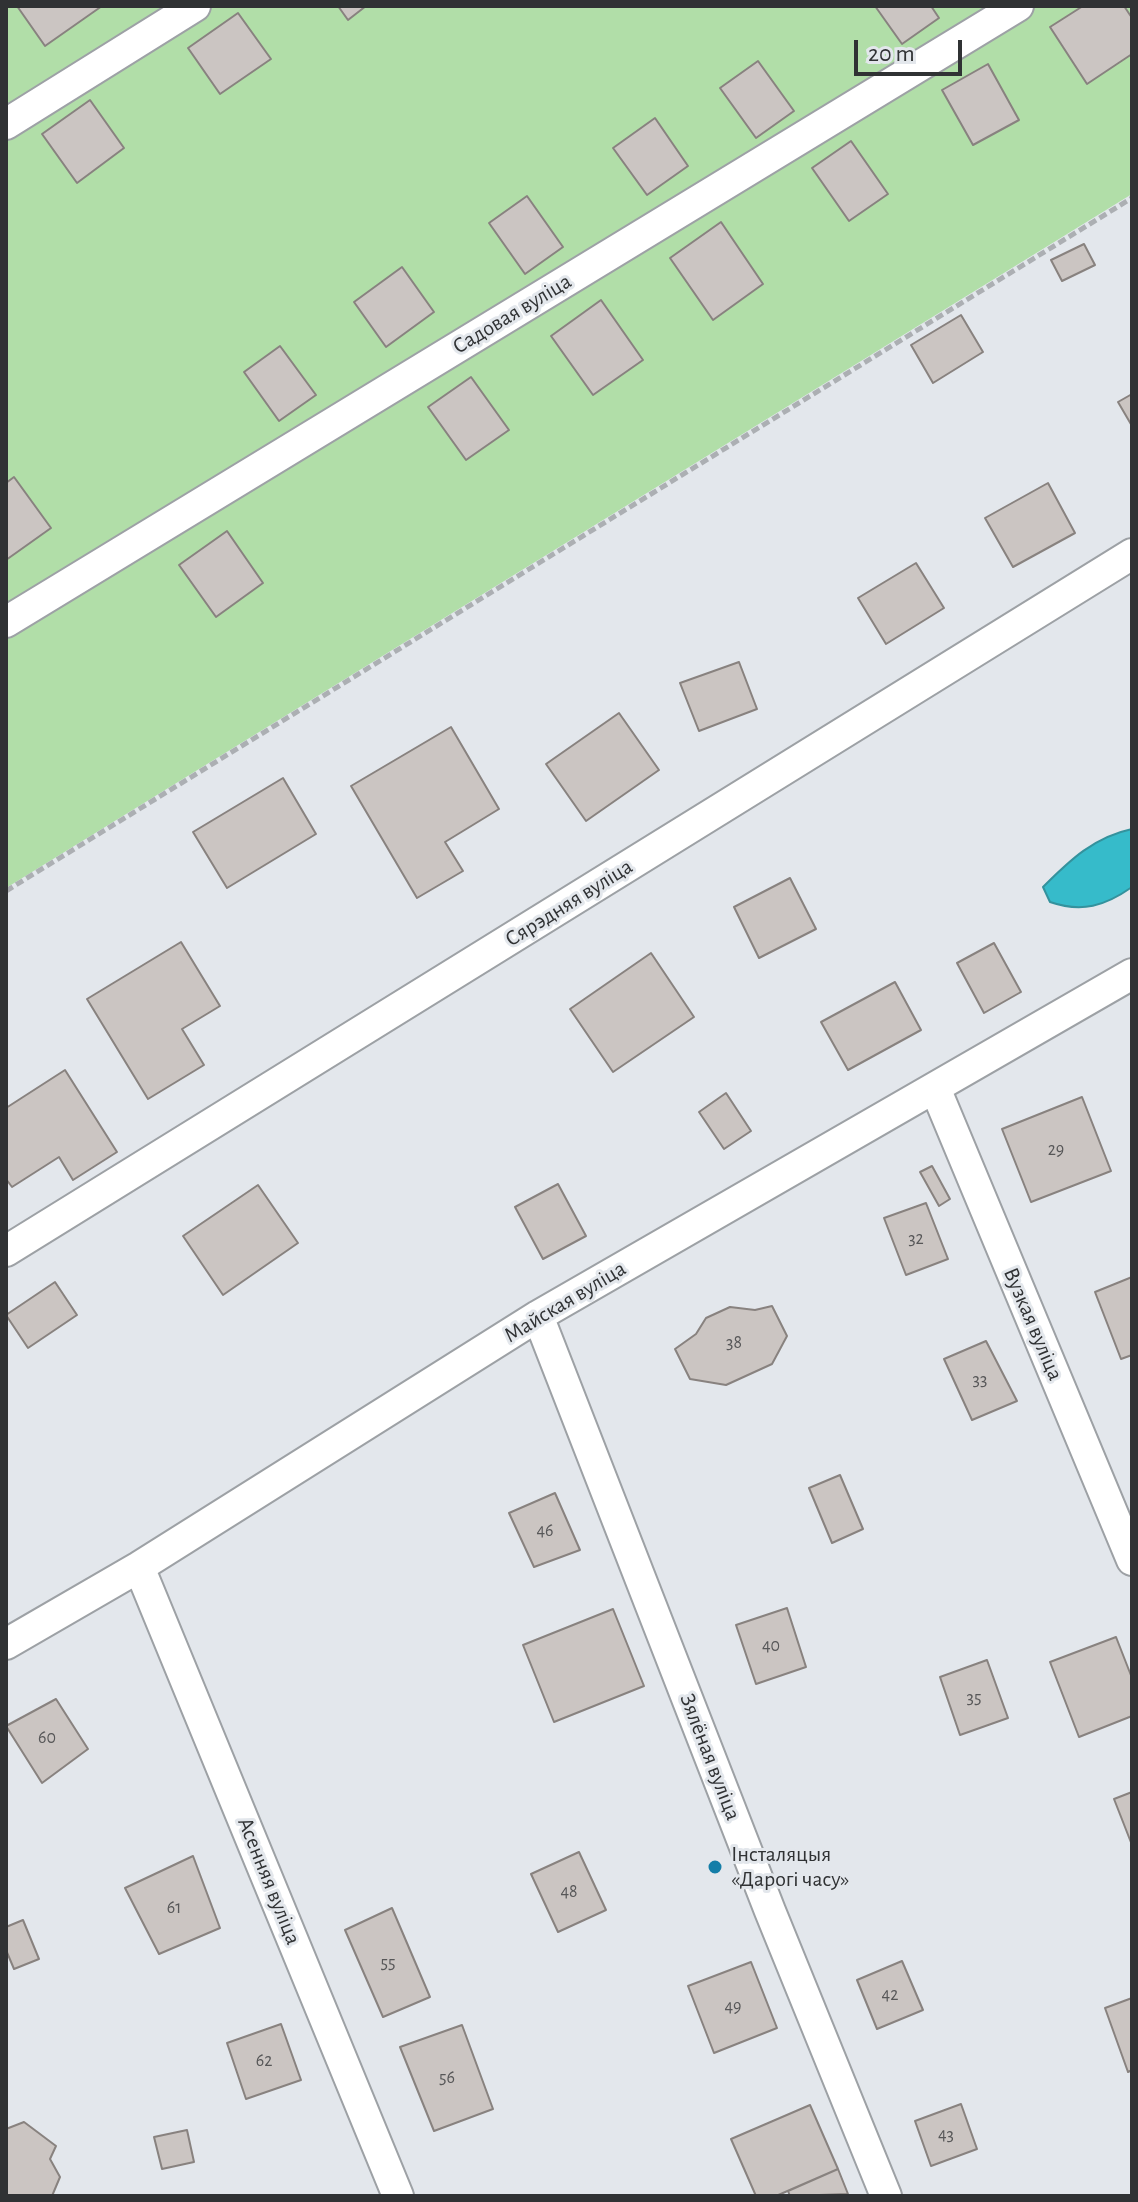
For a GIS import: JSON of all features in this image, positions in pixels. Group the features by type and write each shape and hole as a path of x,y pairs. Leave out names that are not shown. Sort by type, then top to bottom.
{"street":[{"path":"6,124 195,6"},
{"name":"Садовая вуліца","path":"6,622 1018,6"},
{"name":"Сярэдняя вуліца","path":"6,1251 1132,554"},
{"name":"Майская вуліца","path":"6,1644 139,1567 538,1316 1132,974"},
{"name":"Вузкая вуліца","path":"935,1088 1132,1560"},
{"name":"Зялёная вуліца","path":"538,1316 770,1911 886,2196"},
{"name":"Асенняя вуліца","path":"139,1567 398,2196"}],"path":[{"path":"6,891 1132,198"}],"green space":[{"path":"6,6 1132,6 1132,194 6,888"}],"water":[{"path":"1132,829 1132,887 1093,906 1073,907 1050,902 1043,887 1063,868 1094,844"}],"building":[{"path":"17,6 102,6 45,46"},
{"path":"338,6 366,6 348,20"},
{"path":"875,6 931,6 939,18 902,44"},
{"path":"1083,6 1124,6 1132,18 1132,54 1087,84 1050,27"},
{"path":"238,13 271,59 220,94 188,48"},
{"path":"758,61 794,111 756,138 720,88"},
{"path":"988,64 1019,120 973,145 942,90"},
{"path":"90,100 124,148 77,183 42,134"},
{"path":"655,118 688,166 647,195 613,148"},
{"path":"851,141 888,194 849,221 812,168"},
{"path":"527,196 563,247 525,274 489,223"},
{"path":"721,222 763,284 713,320 670,258"},
{"path":"1084,244 1095,265 1062,281 1051,260"},
{"path":"402,267 434,312 386,347 354,302"},
{"path":"601,300 643,360 593,395 551,336"},
{"path":"961,315 983,352 933,383 911,345"},
{"path":"280,346 316,395 279,421 244,372"},
{"path":"471,377 509,430 466,460 428,407"},
{"path":"1132,394 1132,426 1118,402"},
{"path":"14,477 51,528 6,560 6,483"},
{"path":"1048,483 1075,533 1013,567 985,518"},
{"path":"227,531 263,583 216,617 179,565"},
{"path":"916,563 944,608 886,644 858,598"},
{"path":"739,662 757,709 699,731 680,683"},
{"path":"619,713 659,770 586,821 546,764"},
{"path":"451,727 499,809 445,842 463,871 417,898 351,786"},
{"path":"283,778 316,834 227,888 193,832"},
{"path":"790,878 816,929 759,958 734,907"},
{"path":"181,942 220,1006 182,1029 204,1065 148,1099 87,999"},
{"path":"994,943 1021,992 984,1013 957,963"},
{"path":"651,953 694,1017 613,1072 570,1009"},
{"path":"895,982 921,1030 848,1070 821,1022"},
{"path":"65,1070 117,1152 73,1180 59,1157 12,1187 6,1179 6,1108"},
{"path":"726,1093 751,1131 724,1149 699,1112"},
{"path":"1082,1097 1111,1171 1031,1202 1002,1129"},
{"path":"932,1166 950,1199 939,1206 920,1172"},
{"path":"558,1184 586,1236 543,1259 515,1207"},
{"path":"258,1185 298,1243 223,1295 183,1236"},
{"path":"926,1203 948,1259 906,1275 884,1218"},
{"path":"1132,1277 1132,1355 1121,1359 1095,1292"},
{"path":"55,1282 77,1315 28,1348 6,1315"},
{"path":"772,1306 787,1336 772,1364 726,1385 690,1379 675,1349 696,1334 706,1318 730,1307 755,1310"},
{"path":"986,1341 1017,1401 972,1420 944,1359"},
{"path":"840,1475 863,1529 832,1543 809,1488"},
{"path":"555,1493 580,1550 534,1567 509,1513"},
{"path":"787,1608 806,1667 756,1684 736,1625"},
{"path":"613,1609 644,1686 554,1722 523,1645"},
{"path":"1116,1637 1132,1678 1132,1716 1079,1737 1050,1662"},
{"path":"987,1660 1008,1718 960,1735 940,1677"},
{"path":"56,1699 88,1749 42,1783 6,1726"},
{"path":"1132,1792 1132,1845 1114,1799"},
{"path":"579,1852 606,1910 558,1932 531,1874"},
{"path":"193,1856 220,1928 159,1954 125,1888"},
{"path":"392,1908 430,1997 383,2017 345,1930"},
{"path":"23,1920 39,1959 14,1969 6,1950 6,1927"},
{"path":"902,1961 923,2010 877,2029 857,1980"},
{"path":"751,1962 777,2028 714,2053 688,1986"},
{"path":"1132,1998 1132,2070 1128,2072 1105,2008"},
{"path":"281,2024 301,2080 246,2099 227,2043"},
{"path":"462,2025 493,2109 434,2131 400,2047"},
{"path":"961,2104 977,2149 931,2166 915,2121"},
{"path":"810,2105 838,2169 776,2196 756,2196 731,2139"},
{"path":"24,2122 56,2146 50,2159 60,2177 52,2196 6,2196 6,2129"},
{"path":"187,2130 194,2162 162,2169 154,2137"},
{"path":"838,2169 848,2194 790,2196 788,2191"}],"place":[{"name":"Інсталяцыя «Дарогі часу»","path":"715,1867"}]}
